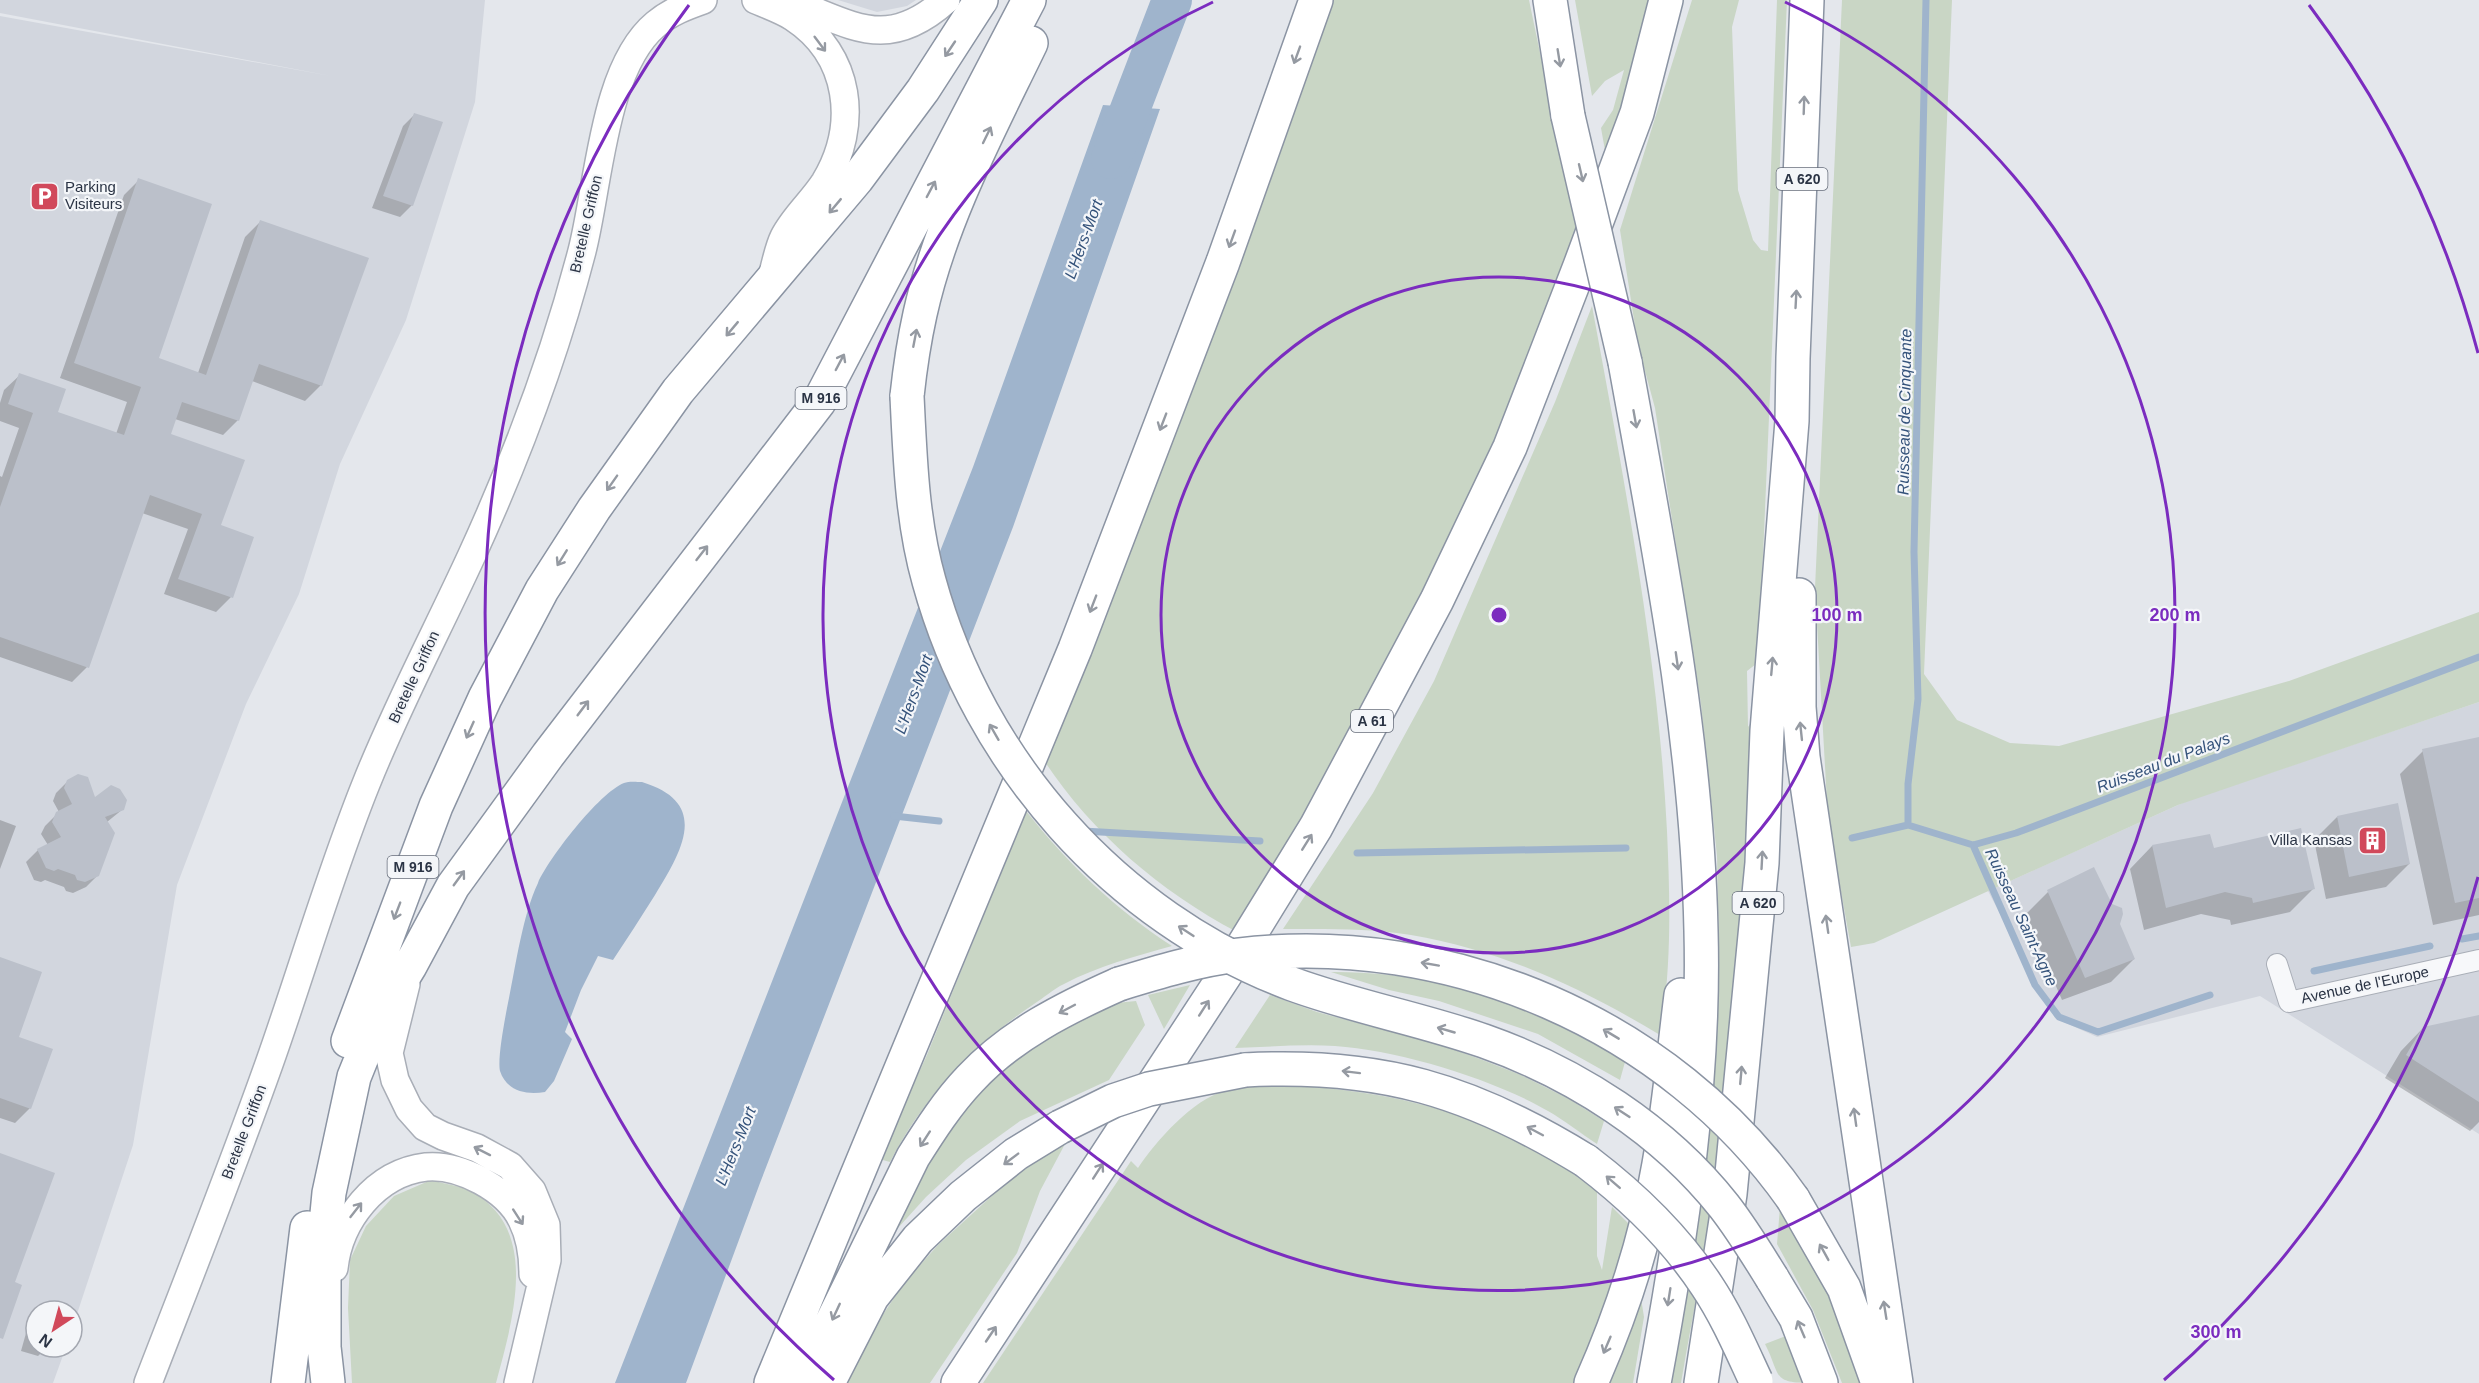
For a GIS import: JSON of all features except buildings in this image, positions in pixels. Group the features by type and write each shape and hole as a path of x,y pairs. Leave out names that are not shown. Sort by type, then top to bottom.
{"highway":[{"name":"M 916","path":"316,1383 304,1253 313,1174 338,1067 436,806 485,698 542,590 594,509 678,391 858,179 923,90 981,0"},
{"name":"M 916","path":"328,1383 324,1347 324,1245 330,1193 354,1077 377,1020 410,966 453,886 541,764 819,402 1029,0"},
{"path":"1050,0 969,171 952,215 920,312 907,396 911,480 928,579 940,618 974,697 1005,751 1033,791 1063,827 1135,895 1206,944 1244,964 1328,997 1484,1041 1542,1066 1600,1097 1644,1128 1695,1174 1723,1204 1796,1318 1821,1383"},
{"path":"771,1383 1076,649 1224,262 1316,0"},
{"path":"1550,0 1568,116 1625,362 1672,626 1686,726 1696,842 1701,931 1697,1069 1686,1187 1654,1383"},
{"name":"A 61","path":"958,1383 1196,1020 1316,827 1437,600 1510,447 1580,266 1637,113 1666,0"},
{"name":"A 620","path":"1701,1383 1730,1194 1760,886 1767,731 1792,421 1807,0"},
{"path":"1792,421 1803,456 1797,652 1798,707 1803,757 1896,1383"},
{"path":"1591,1383 1620,1316 1633,1274 1659,1164 1685,960 1696,842"},
{"path":"802,1383 913,1157 930,1130 969,1080 1018,1037 1085,999 1119,984 1161,971 1237,955 1277,952 1367,954 1444,966 1490,979 1574,1012 1650,1059 1685,1085 1723,1119 1773,1171 1793,1199 1844,1288 1878,1383"},
{"path":"828,1383 872,1297 918,1239 963,1196 1016,1154 1060,1127 1113,1101 1149,1089 1245,1070 1293,1067 1392,1077 1437,1090 1496,1111 1540,1132 1586,1161 1644,1210 1676,1245 1713,1296 1730,1325 1757,1382"},
{"path":"288,1383 304,1253"}],"main road":[{"name":"Bretelle Griffon","path":"148,1383 269,1063 363,791 417,666 471,556 530,413 583,247 609,117 622,72 638,44 654,25 680,8 703,0"},
{"path":"756,0 793,17 816,38 836,65 846,93 845,125 840,149 825,182 784,236 769,284"},
{"path":"785,0 864,30 891,30 922,19 946,0"},
{"path":"410,966 389,1053 395,1080 409,1109 425,1126 443,1136 477,1148 510,1166 532,1191 546,1225 547,1260 533,1328 518,1383"},
{"path":"324,1347 336,1247 347,1222 365,1199 395,1176 426,1167 461,1171 495,1187 522,1219 533,1257 533,1328"}],"street":[{"name":"Avenue de l'Europe","path":"2277,964 2289,1002 2479,960"}],"shaded area":[{"path":"0,0 485,0 475,102 406,320 340,464 299,594 246,704 177,885 133,1145 82,1299 24,1299 24,1359 62,1359 53,1383 0,1383 0,16 331,76 0,13"},
{"path":"838,0 916,0 907,6 877,12"},
{"path":"2479,702 2479,1134 2260,996 2097,1037 2055,1018 1988,891 2187,801"}],"green space":[{"path":"1332,0 1529,0 1579,240 1523,383 1416,620 1237,932 1181,898 1130,859 1084,813 1045,762 1229,288"},
{"path":"1575,0 1653,0 1624,104 1606,156 1601,128 1613,110 1624,70 1605,81 1592,96"},
{"path":"1692,0 1739,0 1732,27 1738,190 1753,240 1761,250 1768,251 1777,0 1787,0 1763,556 1756,664 1747,671 1748,727 1756,716 1736,969 1724,1096 1706,1242 1681,1383 1671,1383 1695,1226 1715,1069 1719,949 1717,856 1701,704 1655,408 1638,345 1620,230"},
{"path":"1842,0 1952,0 1924,674 1957,720 2010,743 2059,746 2289,681 2479,612 2479,702 2178,805 1874,943 1851,947 1828,820 1815,588"},
{"path":"1592,306 1638,567 1663,765 1669,933 1667,984 1660,1035 1600,1001 1540,973 1445,942 1379,931 1283,929 1373,793 1434,681 1555,402"},
{"path":"1026,811 1093,884 1131,917 1172,946 1090,972 1056,988 1011,1020 970,1055 952,1074 919,1115 890,1162 879,1159 927,1055"},
{"path":"1331,972 1371,973 1447,985 1520,1009 1556,1024 1625,1062 1620,1080 1538,1034 1439,1001 1389,990"},
{"path":"1190,985 1164,1029 1148,995"},
{"path":"1270,995 1317,1012 1441,1045 1521,1075 1569,1099 1604,1121 1597,1144 1526,1099 1473,1077 1416,1060 1387,1053 1335,1046 1235,1048"},
{"path":"1136,1001 1145,1025 1109,1080 1020,1121 966,1160 926,1197 888,1239 920,1168 951,1121 1020,1049 1106,1004"},
{"path":"1300,1086 1341,1090 1419,1104 1494,1129 1530,1146 1564,1167 1597,1192 1597,1256 1602,1270 1612,1207 1630,1225 1616,1286 1578,1383 983,1383 1131,1161 1138,1168 1176,1122 1213,1095 1243,1087"},
{"path":"1065,1144 1040,1191 1017,1253 930,1383 844,1383 870,1334 904,1283 938,1245 1018,1172"},
{"path":"431,1180 470,1191 492,1207 507,1228 514,1252 516,1278 509,1332 496,1383 352,1383 348,1308 350,1260 366,1226 394,1196"},
{"path":"1780,1207 1838,1309 1864,1383 1842,1383 1813,1310 1777,1244"},
{"path":"1640,1292 1644,1317 1633,1383 1605,1383"},
{"path":"1791,1334 1810,1383 1783,1379 1776,1370 1765,1344"}],"water":[{"path":"1103,105 1160,109 1013,527 760,1183 686,1383 615,1383 973,467"},
{"path":"642,782 663,791 677,802 684,815 681,845 674,862 613,960 598,956 581,990 565,1032 572,1039 554,1081 545,1092 531,1093 513,1088 507,1084 500,1071 500,1056 517,955 524,924 538,883 576,827 602,799 624,783"}],"waterway":[{"name":"L'Hers-Mort","path":"1111,159 1172,0"},
{"name":"Ruisseau de Cinquante","path":"1908,825 1908,784 1918,699 1914,552 1926,0"},
{"name":"Ruisseau du Palays","path":"1852,838 1908,825 1973,845 2016,833 2479,657"},
{"path":"894,816 939,821"},
{"path":"1083,831 1260,841"},
{"name":"Ruisseau Saint-Agne","path":"1973,845 2035,985 2059,1017 2098,1032 2210,995"},
{"path":"1357,853 1626,848"},
{"name":"Ruisseau Saint-Agne","path":"2462,939 2479,936"},
{"name":"Ruisseau Saint-Agne","path":"2314,971 2430,946"}],"place":[{"name":"Parking Visiteurs","path":"44,196"},
{"name":"Villa Kansas","path":"2373,840"}]}
